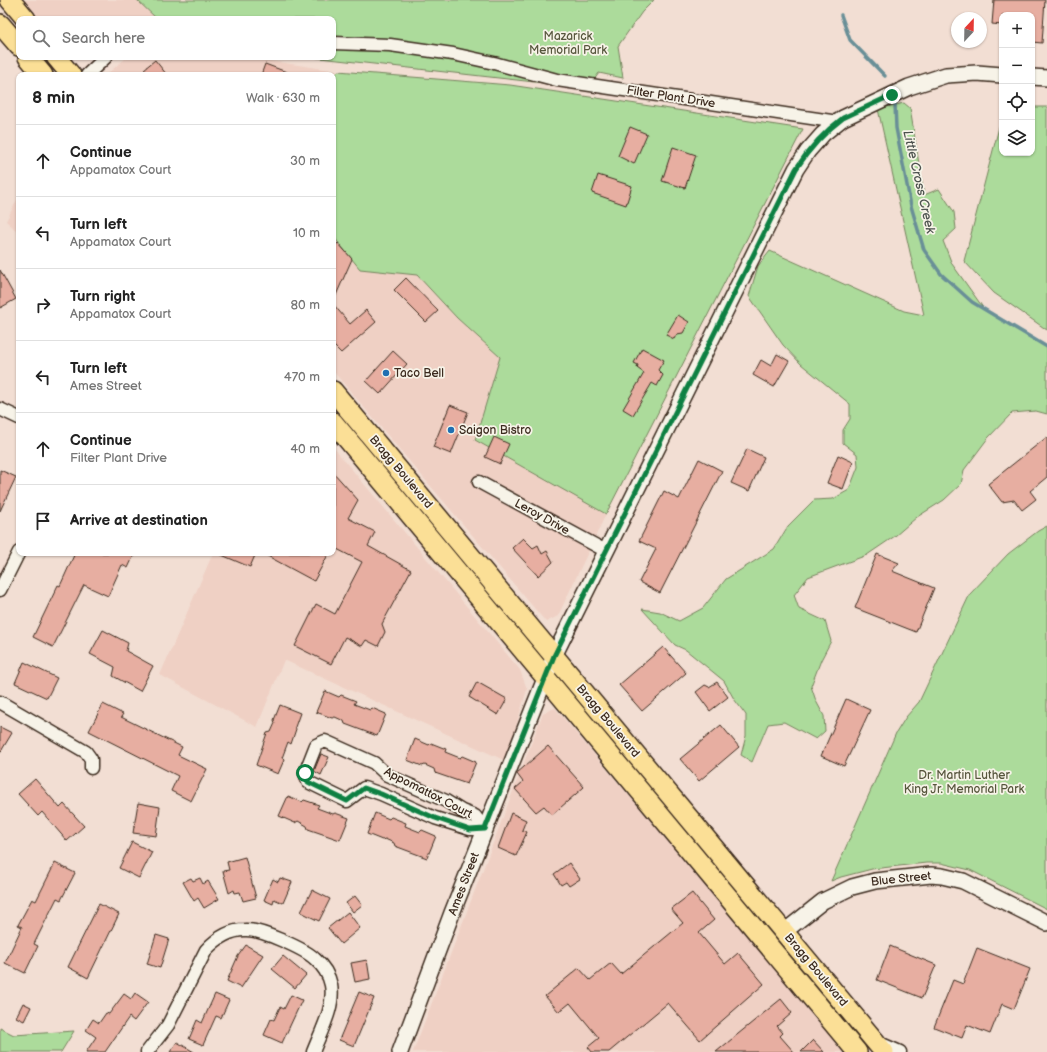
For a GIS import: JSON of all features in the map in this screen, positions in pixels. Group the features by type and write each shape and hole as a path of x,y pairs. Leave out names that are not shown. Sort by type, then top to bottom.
{"main road":[{"path":"10,0 23,16"},
{"path":"0,24 16,43"},
{"path":"30,60 40,72"},
{"path":"58,60 68,72"},
{"name":"Bragg Boulevard","path":"336,394 879,1047"},
{"name":"Bragg Boulevard","path":"336,426 857,1052"}],"street":[{"name":"Filter Plant Drive","path":"336,43 390,45 453,54 557,80 838,122"},
{"path":"90,72 103,60"},
{"path":"838,122 843,118 908,87 931,79 946,75 977,73 999,75"},
{"path":"1035,77 1047,78"},
{"name":"Ames Street","path":"400,1052 485,829 554,656 796,169 808,151 823,134 838,122"},
{"path":"0,409 16,417"},
{"name":"Leroy Drive","path":"479,482 606,551"},
{"path":"0,590 17,556"},
{"path":"0,702 86,752 91,759 91,768"},
{"name":"Appomattox Court","path":"325,741 374,763 387,775 446,801 462,811 475,816 485,829 470,830 435,818 364,788 347,801 308,782 305,773 316,745 325,741"},
{"name":"Blue Street","path":"784,932 823,901 852,887 875,882 930,875 963,881 1047,923"},
{"path":"147,1052 168,1025 206,950 223,936 245,930 260,932 308,953 325,969 332,991 331,1006 313,1052"},
{"path":"879,1047 900,1052"}],"shaded area":[{"path":"19,0 137,0 154,16 32,16"},
{"path":"124,60 264,60 338,71 336,78 336,72 110,72"},
{"path":"16,202 16,230 6,221"},
{"path":"336,240 360,269 417,275 457,318 500,357 475,440 606,514 558,616 546,622 336,375"},
{"path":"336,451 520,670 527,689 506,761 284,660 257,727 160,675 212,556 336,556"},
{"path":"555,708 845,1052 413,1052 543,713"}],"green space":[{"name":"Mazarick Memorial Park","path":"137,0 654,0 642,12 618,46 623,78 599,73 588,88 336,60 336,16 154,16"},
{"path":"338,71 510,85 803,129 606,514 475,440 500,357 457,318 417,275 360,269 336,240 336,73"},
{"path":"904,103 910,108 924,195 939,189 954,212 956,229 943,241 952,264 984,309 1047,348 1047,414 1036,411 1012,413 988,438 964,470 961,484 944,500 917,517 895,536 867,555 808,577 794,595 799,609 825,621 831,641 821,660 811,686 816,701 824,716 825,731 816,739 784,722 768,724 752,762 741,755 746,736 746,715 734,699 724,681 686,650 675,645 642,609 660,612 679,621 703,608 726,579 774,549 788,526 814,500 833,499 849,490 858,467 857,454 843,443 843,430 850,419 850,404 801,364 783,345 749,296 758,266 770,251 904,311 924,315 878,109"},
{"path":"1035,107 1047,107 1047,330 994,293 964,261 999,127 999,156 1035,156"},
{"name":"Dr. Martin Luther King Jr. Memorial Park","path":"1047,526 1047,909 970,870 941,863 926,863 872,869 831,881 896,733 906,717 919,702 970,594 1008,554"},
{"path":"0,1028 14,1035 74,1031 61,1052 0,1052"}],"building":[{"path":"994,0 1045,0 1042,43 1035,42 1035,12 999,12 999,25 992,24"},
{"path":"155,60 165,72 146,72 144,69"},
{"path":"265,64 287,72 262,72"},
{"path":"630,127 647,134 634,164 618,156"},
{"path":"673,147 696,155 685,188 662,181"},
{"path":"598,175 632,186 626,205 592,193"},
{"path":"338,243 352,259 336,295 336,245"},
{"path":"0,270 16,299 0,308"},
{"path":"406,278 438,311 426,322 394,290"},
{"path":"336,308 350,324 366,310 376,322 341,353 336,348"},
{"path":"678,315 689,322 683,333 677,334 674,339 666,335"},
{"path":"642,348 664,360 658,370 663,375 657,386 652,383 633,415 623,409 644,373 637,368 638,365 634,363"},
{"name":"Taco Bell","path":"393,351 407,364 380,394 366,381"},
{"path":"777,354 789,361 774,387 753,375 761,360 771,366"},
{"name":"Saigon Bistro","path":"450,405 468,412 451,454 433,447"},
{"path":"494,437 509,444 500,464 485,457"},
{"path":"1047,437 1047,477 1030,491 1036,499 1022,510 1014,500 1002,502 988,484"},
{"path":"747,449 764,457 749,491 731,483"},
{"path":"838,455 853,462 843,489 827,483"},
{"path":"699,459 722,471 660,593 639,582 656,549 639,541 664,491 679,499"},
{"path":"0,470 16,477 0,511"},
{"path":"336,475 358,500 348,518 375,532 368,546 411,570 382,624 385,632 378,646 366,640 362,646 345,637 331,664 295,646 316,604 335,614 362,562 336,549"},
{"path":"523,538 533,548 538,545 542,554 547,551 553,562 538,576 512,548"},
{"path":"877,554 899,563 892,571 934,588 916,632 855,608"},
{"path":"74,556 134,556 128,568 122,565 108,596 84,585 53,647 33,637 58,585 60,586"},
{"path":"224,556 255,556 250,567"},
{"path":"268,556 327,556 314,581"},
{"path":"103,630 128,643 126,651 153,666 140,691 113,676 115,667 90,654"},
{"path":"663,647 686,673 642,711 619,685"},
{"path":"24,662 57,678 47,698 15,683"},
{"path":"477,682 507,699 498,715 469,697"},
{"path":"717,682 728,697 710,711 696,692 705,685 709,687"},
{"path":"325,691 339,697 341,695 356,701 354,704 370,710 372,708 386,714 377,736 345,724 344,721 335,717 332,718 316,712"},
{"path":"846,699 870,710 844,766 821,756"},
{"path":"103,704 123,714 121,717 182,747 178,755 207,769 191,801 171,791 178,776 89,731"},
{"path":"280,705 300,713 291,744 288,742 282,758 284,760 278,774 256,765 267,733 271,732 275,723 274,720"},
{"path":"721,725 739,747 699,781 680,759"},
{"path":"0,727 12,733 0,753"},
{"path":"415,739 429,745 431,743 446,749 445,752 460,758 462,756 476,762 467,784 435,773 434,769 425,765 422,766 407,760"},
{"path":"548,746 584,787 552,815 544,806 536,812 515,789 523,782 517,773"},
{"path":"321,754 329,757 321,775 314,771"},
{"path":"35,779 60,808 64,804 84,826 67,841 42,812 38,816 18,794"},
{"path":"288,796 302,802 304,800 319,805 317,808 349,818 340,840 308,829 307,826 298,821 295,823 279,816"},
{"path":"138,803 160,807 156,836 133,833"},
{"path":"375,813 389,819 391,817 406,823 405,826 420,832 422,830 436,836 427,858 395,846 394,843 385,839 382,840 367,834"},
{"path":"511,813 526,820 522,830 527,832 516,856 498,848"},
{"path":"132,842 152,852 139,878 119,868"},
{"path":"245,857 256,898 243,901 240,892 235,893 234,890 229,893 223,871 229,870 227,862"},
{"path":"55,863 75,873 61,900 57,898 34,944 38,946 25,973 5,963 22,927 18,925 32,899 36,901"},
{"path":"569,863 580,879 569,886 566,882 561,885 554,874"},
{"path":"191,878 193,881 200,878 203,884 208,881 219,899 204,908 198,898 194,901 183,882"},
{"path":"280,878 292,882 283,903 274,899 273,904 264,900 273,879 278,882"},
{"path":"312,890 330,899 319,921 301,912"},
{"path":"692,893 714,920 699,933 725,964 738,953 764,984 700,1040 668,1003 609,1052 592,1052 588,1047 599,1038 570,1003 559,1012 545,996 579,968 590,980 611,963 621,974 683,923 671,909"},
{"path":"355,896 362,905 353,912 346,903"},
{"path":"99,904 119,914 88,978 68,967"},
{"path":"348,912 360,928 341,944 328,928"},
{"path":"156,935 169,939 160,968 147,964"},
{"path":"246,945 263,955 241,988 227,981 238,956"},
{"path":"890,946 936,965 922,998 877,980"},
{"path":"977,948 1030,969 1014,1009 1002,1004 990,1034 967,1025 962,1038 934,1027 953,980 963,984"},
{"path":"283,956 306,975 295,988 272,969"},
{"path":"367,960 370,979 355,982 351,963"},
{"path":"359,992 374,998 354,1046 339,1040"},
{"path":"135,993 148,1002 134,1021 129,1017 105,1052 86,1052 96,1037 86,1030 93,1019 99,1023 106,1013 109,1014 124,994 131,999"},
{"path":"215,994 229,1000 221,1018 216,1016 203,1045 189,1039 197,1020 202,1023"},
{"path":"291,995 302,1000 282,1043 264,1035 271,1019 274,1020 280,1007 284,1009"},
{"path":"781,999 792,1013 777,1026 783,1033 780,1036 794,1052 716,1052"},
{"path":"23,1003 31,1007 24,1021 16,1017"},
{"path":"813,1040 824,1052 801,1052"},
{"path":"177,1042 194,1052 170,1052"}],"waterway":[{"name":"Little Cross Creek","path":"841,15 850,40 885,76"},
{"name":"Little Cross Creek","path":"895,104 896,128 911,206 924,250 941,274 972,302 1047,347"}],"place":[{"name":"Taco Bell","path":"386,373"},
{"name":"Saigon Bistro","path":"451,430"}],"route":[{"path":"305,773 308,782 347,801 364,788 435,818 470,830 485,829 554,656 796,169 808,151 823,134 843,118 892,95"}]}
